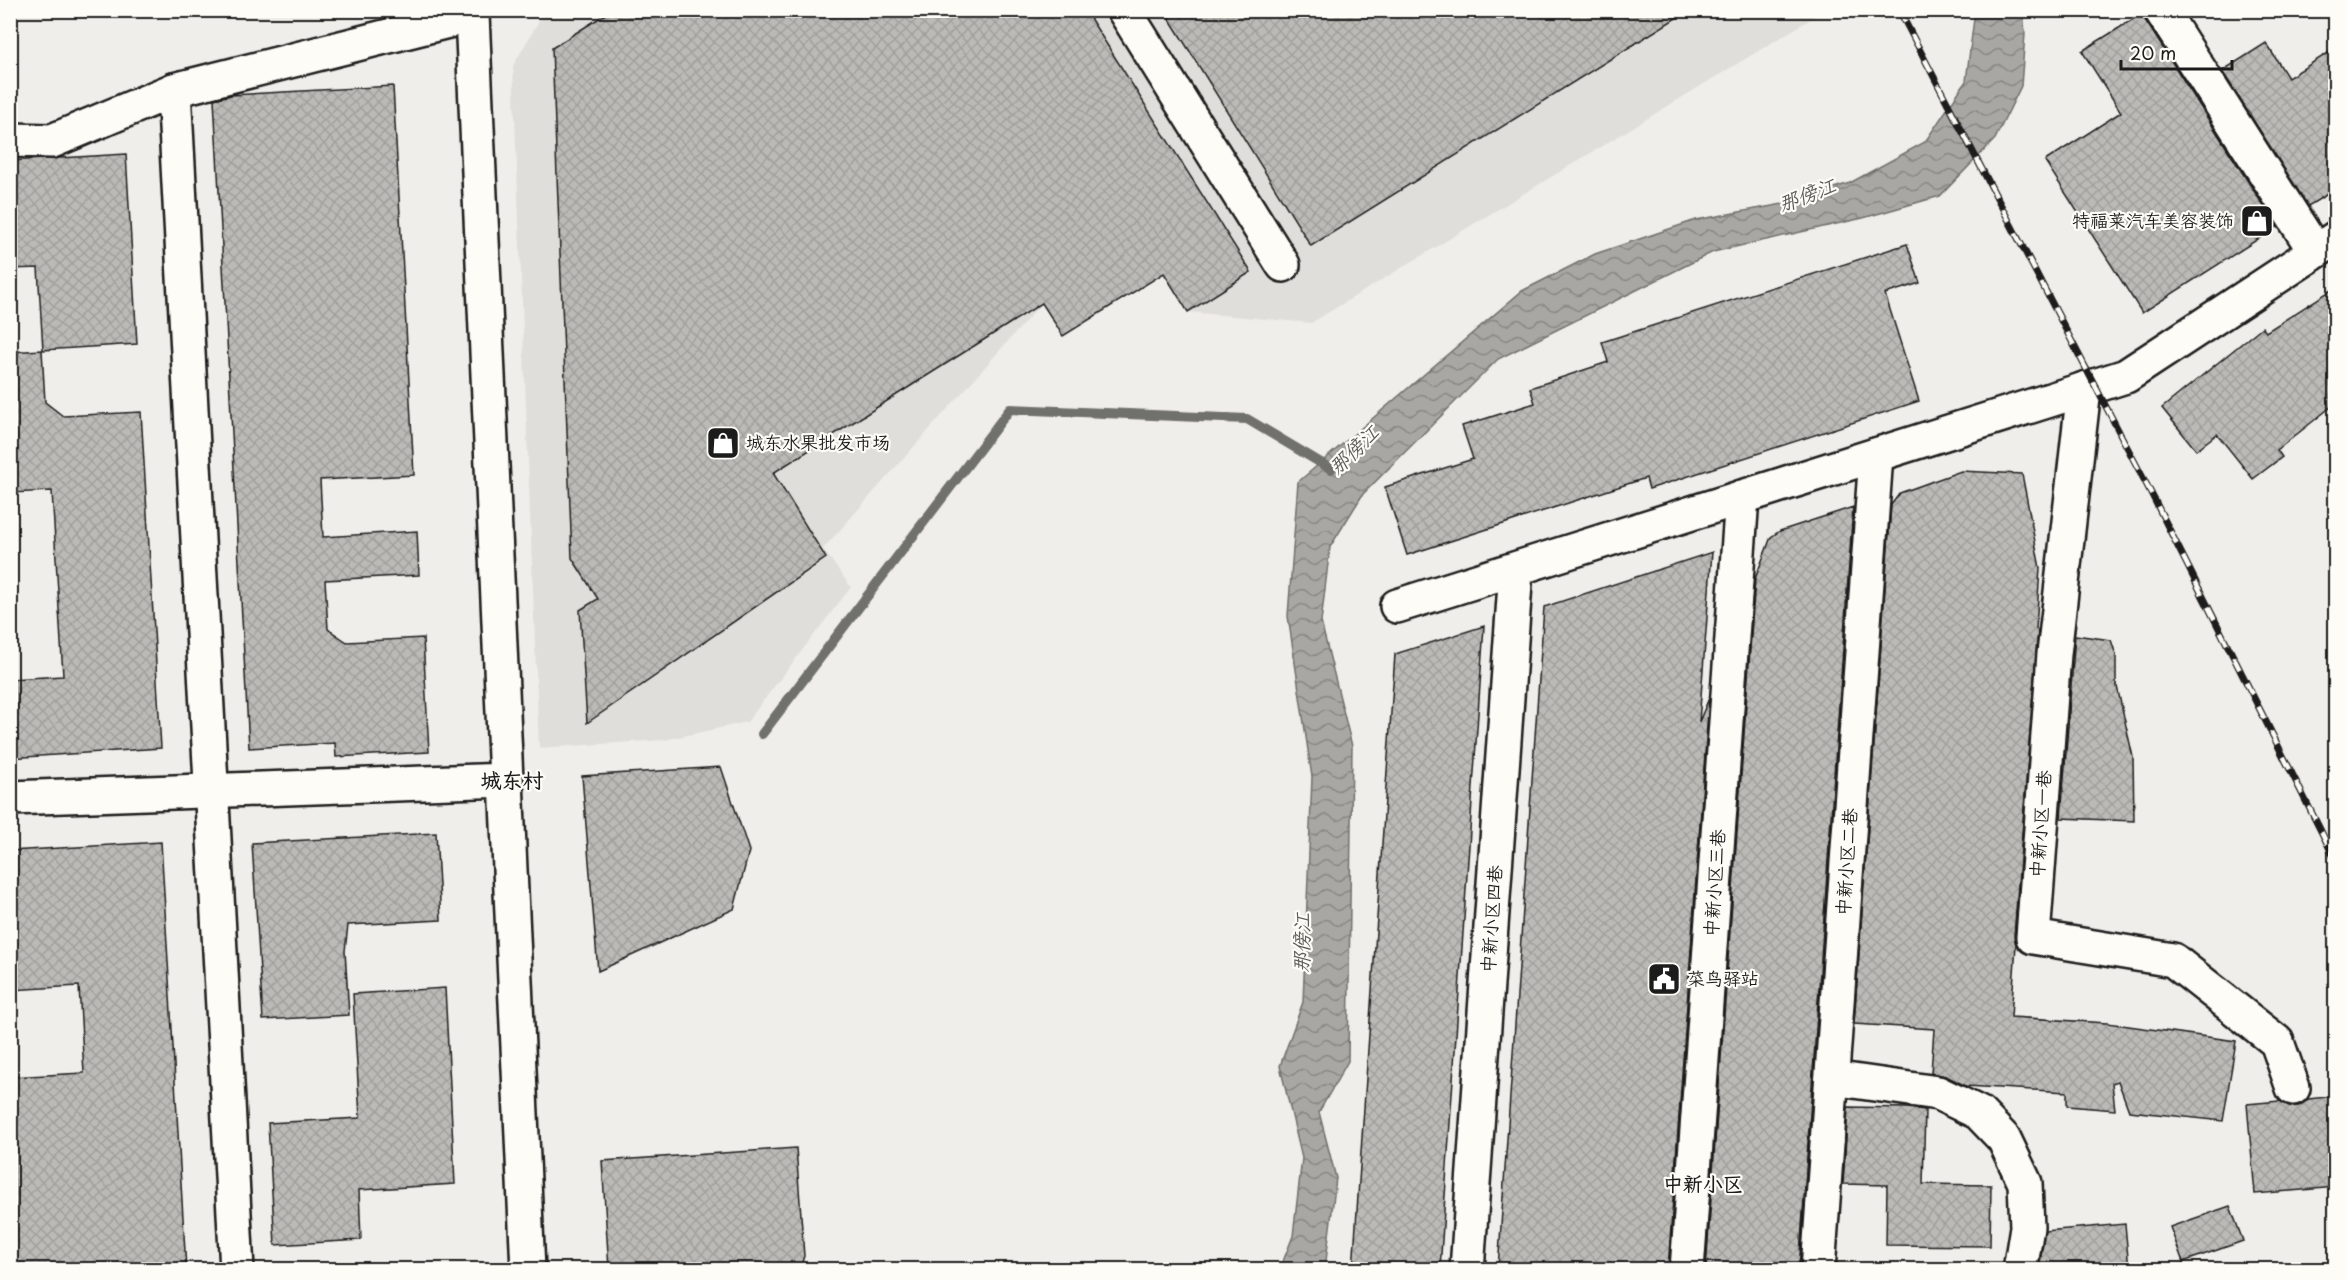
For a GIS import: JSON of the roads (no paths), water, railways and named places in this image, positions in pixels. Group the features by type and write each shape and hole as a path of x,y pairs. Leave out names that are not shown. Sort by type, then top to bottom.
{"street":[{"path":"1124,10 1283,265"},
{"path":"1397,606 2126,376 2325,245 2161,10"},
{"path":"10,140 52,141 174,90 473,13 528,1269"},
{"path":"174,90 237,1269"},
{"name":"中新小区一巷","path":"2084,389 2054,654 2033,937 2173,960 2277,1042 2293,1088"},
{"name":"中新小区二巷","path":"1818,1269 1876,455"},
{"name":"中新小区三巷","path":"1687,1269 1742,497"},
{"name":"中新小区四巷","path":"1467,1269 1516,569"},
{"path":"10,798 506,780"},
{"path":"1832,1078 1938,1093 1979,1113 2004,1139 2025,1183 2027,1227 2020,1269"}],"water":[{"name":"那傍江","path":"1975,11 2023,11 2025,34 2021,86 1995,139 1940,196 1863,218 1713,252 1498,359 1363,494 1330,547 1321,622 1352,746 1348,1061 1319,1112 1336,1178 1325,1269 1280,1269 1293,1236 1302,1158 1280,1066 1303,1002 1312,777 1288,616 1298,482 1522,291 1595,254 1696,220 1783,204 1850,183 1925,142 1966,81"}],"waterway":[{"name":"那傍江","path":"762,734 1010,409 1247,419 1331,469"}],"railway":[{"path":"1899,10 2151,493 2336,861"}],"place":[{"name":"特福莱汽车美容装饰","path":"2257,221"},
{"name":"城东水果批发市场","path":"723,443"},
{"name":"菜鸟驿站","path":"1664,979"}],"district":[{"name":"城东村","path":"512,781"},
{"name":"中新小区","path":"1703,1184"}]}
